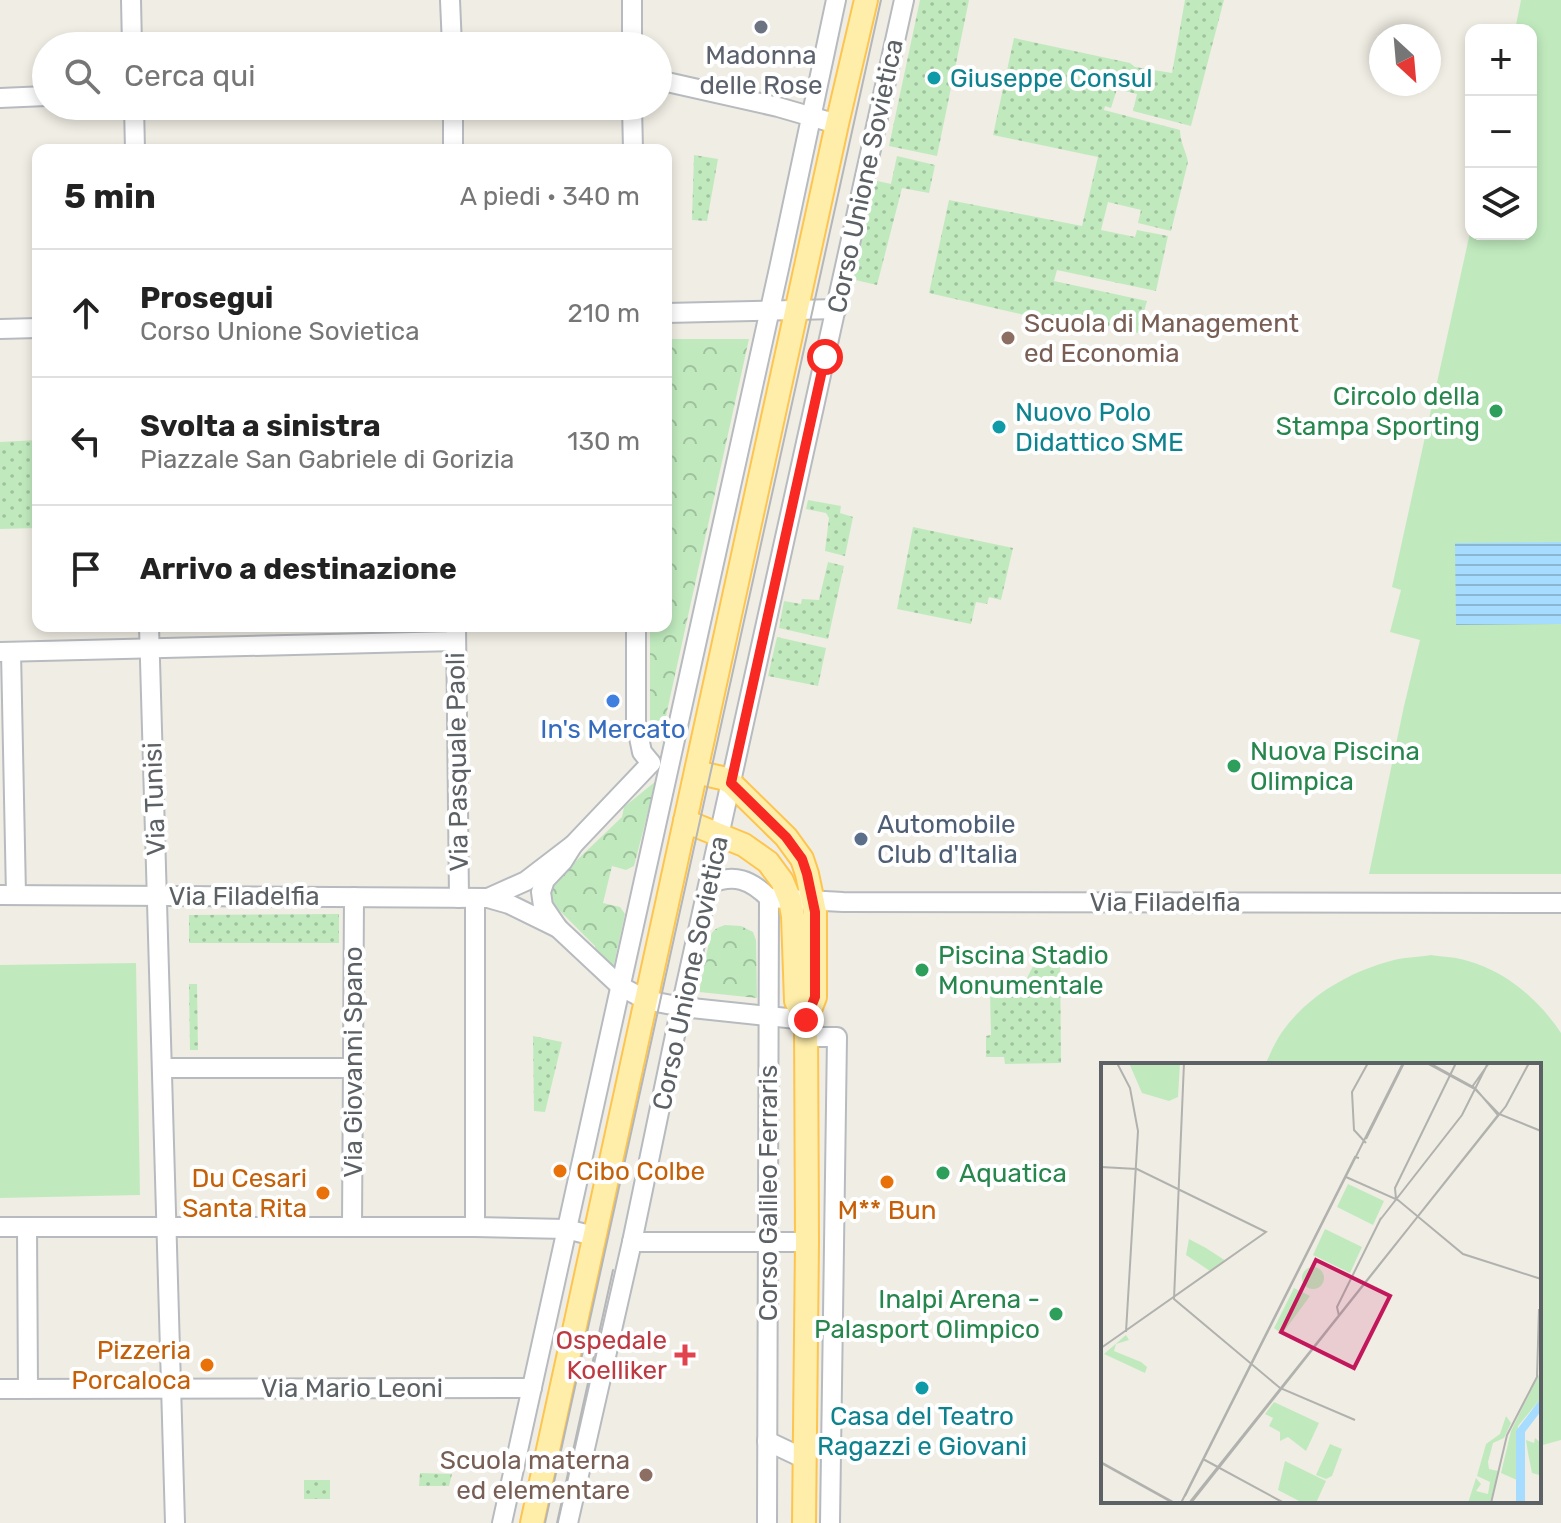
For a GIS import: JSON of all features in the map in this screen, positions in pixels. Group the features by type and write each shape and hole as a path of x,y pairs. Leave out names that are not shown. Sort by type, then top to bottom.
{"main road":[{"name":"Corso Unione Sovietica","path":"532,1523 866,0"},
{"path":"696,772 731,783 762,812 802,859 814,901 815,997 806,1028"},
{"path":"685,821 744,845 768,862 782,881 779,899 793,916 796,1001 806,1028"},
{"name":"Corso Galileo Ferraris","path":"804,1523 806,1028"}],"street":[{"path":"131,0 132,32"},
{"path":"450,0 451,32"},
{"path":"632,0 632,32"},
{"path":"502,1523 658,814 659,765 769,311 836,0"},
{"name":"Corso Unione Sovietica","path":"568,1523 904,0"},
{"path":"672,83 837,124"},
{"path":"0,98 32,97"},
{"path":"134,120 135,144"},
{"path":"453,120 453,144"},
{"path":"632,120 633,144"},
{"path":"672,313 837,309"},
{"path":"0,316 0,329 32,328"},
{"name":"Via Tunisi","path":"149,632 175,1523"},
{"path":"636,632 636,723 642,752 659,765 696,772"},
{"path":"8,895 6,652 456,633"},
{"name":"Via Pasquale Paoli","path":"456,633 474,898"},
{"path":"474,898 526,881 573,845 659,765"},
{"path":"658,814 685,821"},
{"path":"573,845 545,880 541,892 543,906 558,928 620,986 646,1000 768,1017 837,1037 830,1523"},
{"path":"710,884 723,878 739,879 779,899"},
{"name":"Via Filadelfia","path":"8,895 474,898"},
{"name":"Via Giovanni Spano","path":"352,1227 354,897"},
{"path":"474,898 509,904 558,928"},
{"path":"474,898 475,1227"},
{"name":"Via Filadelfia","path":"779,899 1561,903"},
{"name":"Corso Galileo Ferraris","path":"767,1523 768,1017 779,899"},
{"path":"162,1068 353,1068"},
{"path":"0,1227 475,1227 566,1229 594,1236"},
{"path":"27,1227 28,1389"},
{"path":"632,1242 807,1242"},
{"path":"0,1389 171,1388"},
{"name":"Via Mario Leoni","path":"171,1388 532,1388"},
{"path":"767,1441 805,1459"}],"green space":[{"path":"920,0 969,0 937,156 889,146"},
{"path":"1185,0 1224,0 1191,126 1133,111 1137,94 1117,89 1111,108 1105,106 1104,110 1180,130 1188,162 1171,231 1138,223 1141,210 1108,202 1101,230 1135,237 1137,230 1168,236 1156,291 1057,270 1054,281 1147,301 1138,333 1073,318 1059,323 929,293 949,200 1082,226 1098,157 993,135 1014,38 1172,73"},
{"name":"Circolo della Stampa Sporting","path":"1521,0 1561,0 1561,874 1369,874 1420,640 1390,632 1401,590 1392,587 1468,240 1537,240 1537,24 1516,24"},
{"path":"694,155 718,159 707,221 692,220"},
{"path":"897,156 935,165 929,193 902,188 877,285 851,279 873,180 891,184"},
{"path":"672,339 749,339 662,734 650,732 650,632 672,632"},
{"path":"32,440 32,528 0,529 0,442"},
{"path":"808,500 841,506 840,513 853,517 845,556 825,551 829,518 826,513 806,509"},
{"path":"913,527 1013,548 1001,600 989,597 987,604 976,602 971,624 897,609"},
{"path":"828,562 844,566 828,639 779,628 784,601 801,604 802,599 819,600"},
{"path":"777,637 826,648 818,686 768,676"},
{"path":"656,781 634,866 626,870 612,866 603,903 620,907 625,914 613,969 596,955 595,946 552,903 550,888 622,817 624,807"},
{"path":"339,914 339,943 189,943 189,915"},
{"path":"725,925 741,926 753,932 756,940 757,998 699,992 710,937 712,932"},
{"path":"1042,948 1060,948 1061,1063 1005,1064 1004,1057 986,1057 986,1036 991,1035 990,992 997,992 997,982 1013,982 1023,986"},
{"path":"1431,955 1455,958 1496,972 1543,1009 1561,1033 1561,1440 1541,1445 1541,1063 1266,1063 1279,1036 1318,996 1362,971 1399,959"},
{"path":"136,963 140,1195 0,1198 0,965"},
{"path":"189,984 197,984 198,1050 190,1050"},
{"path":"533,1036 562,1042 545,1112 534,1111"},
{"path":"420,1473 452,1474 449,1486 419,1486"},
{"path":"304,1480 330,1480 330,1499 304,1499"}],"water":[{"path":"1561,542 1561,624 1456,625 1455,543"}],"tram line":[{"path":"545,1523 881,0"},
{"path":"557,1523 613,1270"}],"place":[{"name":"Madonna delle Rose","path":"761,27"},
{"name":"Giuseppe Consul","path":"934,78"},
{"name":"Scuola di Management ed Economia","path":"1008,338"},
{"name":"Circolo della Stampa Sporting","path":"1496,411"},
{"name":"Nuovo Polo Didattico SME","path":"999,427"},
{"name":"In's Mercato","path":"613,701"},
{"name":"Nuova Piscina Olimpica","path":"1234,766"},
{"name":"Automobile Club d'Italia","path":"861,839"},
{"name":"Piscina Stadio Monumentale","path":"922,970"},
{"name":"Cibo Colbe","path":"560,1171"},
{"name":"Aquatica","path":"943,1173"},
{"name":"M** Bun","path":"887,1182"},
{"name":"Du Cesari Santa Rita","path":"323,1193"},
{"name":"Inalpi Arena - Palasport Olimpico","path":"1056,1314"},
{"name":"Ospedale Koelliker","path":"685,1355"},
{"name":"Pizzeria Porcaloca","path":"207,1365"},
{"name":"Casa del Teatro Ragazzi e Giovani","path":"922,1388"},
{"name":"Scuola materna ed elementare","path":"646,1475"}],"route":[{"path":"806,1020 815,997 815,912 807,874 802,859 786,837 731,783 825,357"}]}
